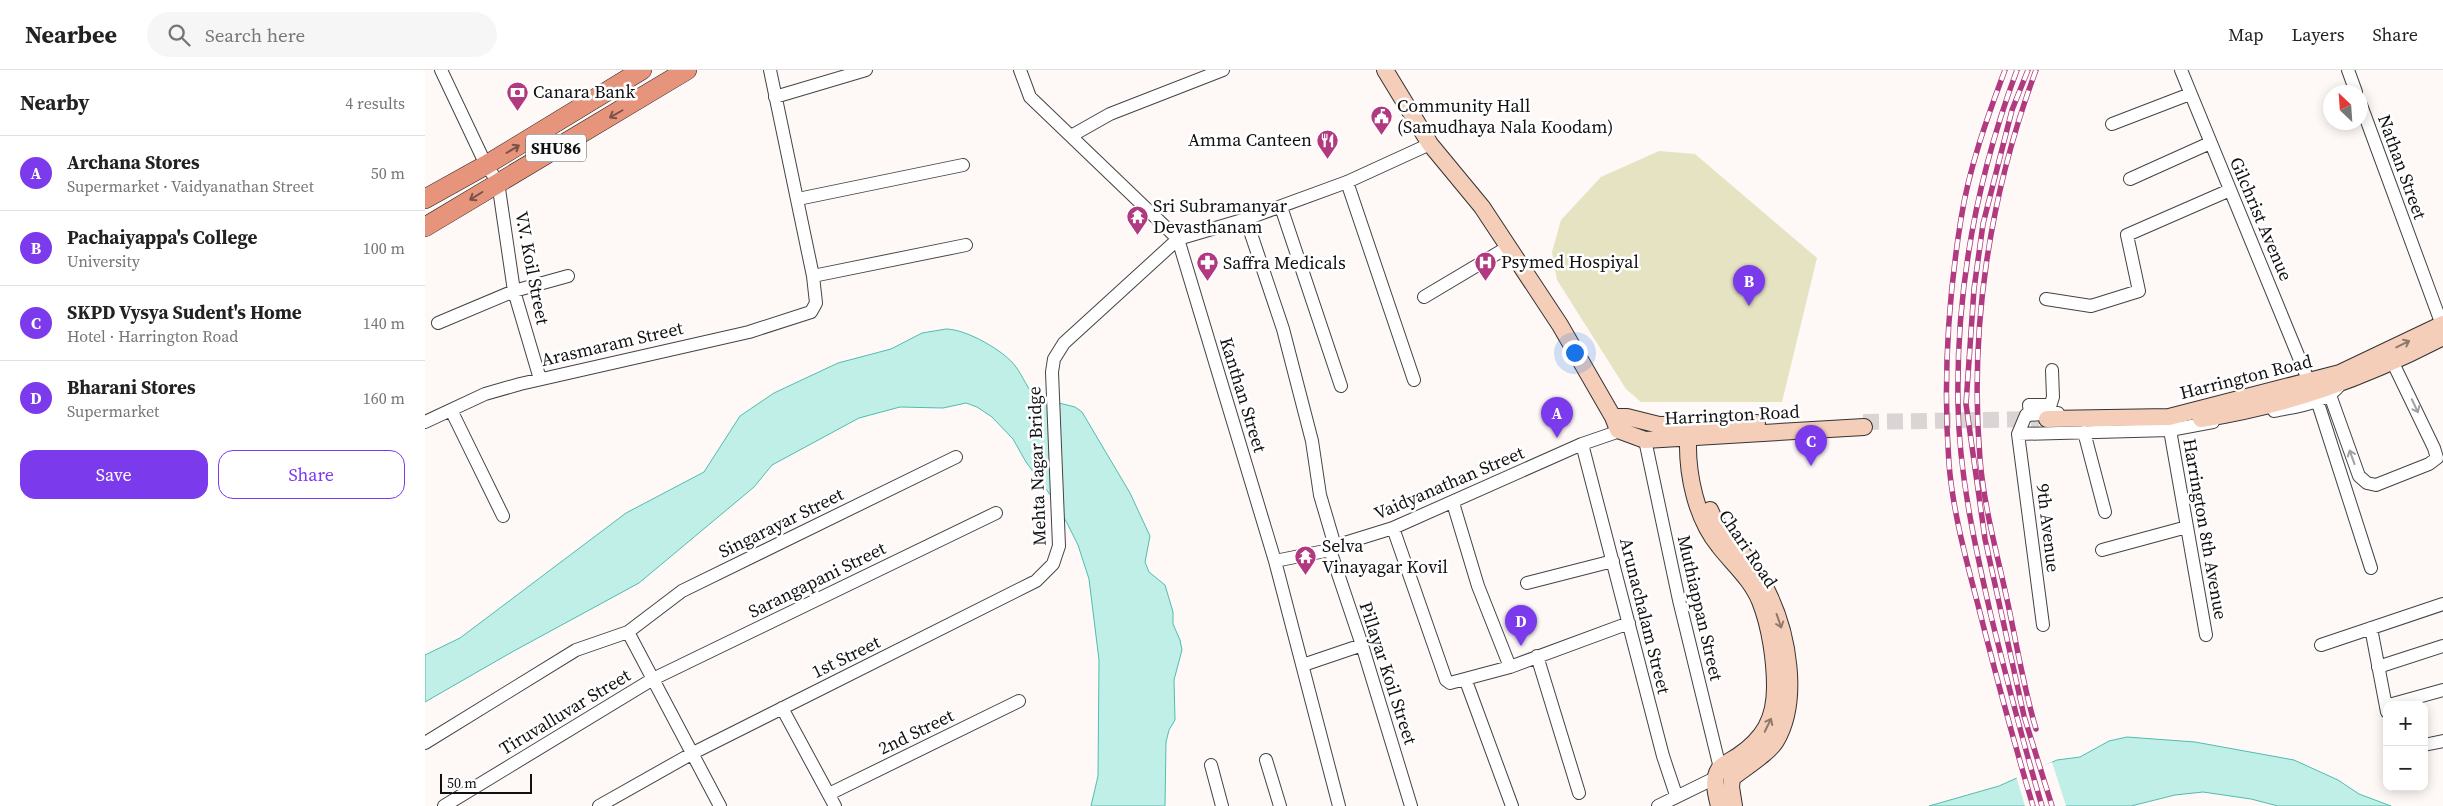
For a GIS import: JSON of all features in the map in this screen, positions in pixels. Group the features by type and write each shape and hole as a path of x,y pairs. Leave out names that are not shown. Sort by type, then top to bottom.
{"main road":[{"name":"SHU86","path":"425,227 687,70"},
{"name":"SHU86","path":"425,199 486,165 636,72"}],"street":[{"name":"V.V. Koil Street","path":"441,70 486,165 498,182 515,291 540,379"},
{"path":"770,70 813,276 966,245"},
{"path":"775,97 866,70"},
{"path":"1020,70 1030,97 1178,239 1281,207 1347,182 1430,144"},
{"path":"1071,136 1110,114 1223,70"},
{"path":"1385,70 1430,144 1482,207 1560,325 1619,421"},
{"name":"Gilchrist Avenue","path":"2181,70 2230,190 2322,386"},
{"path":"2347,70 2353,85"},
{"path":"2112,124 2190,94"},
{"name":"Nathan Street","path":"2368,124 2443,329"},
{"path":"2130,179 2210,143"},
{"path":"798,200 963,165"},
{"path":"1347,182 1414,380"},
{"path":"2046,299 2091,306 2139,291 2127,235 2230,190"},
{"path":"1281,207 1341,386"},
{"name":"Pillayar Koil Street","path":"1246,219 1283,329 1312,441 1320,495 1333,548 1411,806"},
{"name":"Mehta Nagar Bridge","path":"1021,590 1049,570 1059,546 1052,377 1054,359 1067,340 1178,239"},
{"name":"Kanthan Street","path":"1178,239 1275,561 1339,806"},
{"path":"1425,296 1508,247"},
{"path":"438,323 515,291 569,276"},
{"name":"Arasmaram Street","path":"425,422 485,394 540,379 749,332 811,312 815,303 813,276"},
{"path":"2052,370 2053,388 2048,415 2026,415 2018,434 2170,430 2288,408 2322,386 2393,363 2443,329"},
{"name":"Harrington Road","path":"2048,415 2169,417 2322,386 2443,329"},
{"path":"2322,386 2359,476 2367,483 2376,485 2429,464 2437,458 2393,363"},
{"path":"2322,386 2371,568"},
{"path":"451,410 503,516"},
{"name":"Harrington Road","path":"1619,421 1659,425 1864,424 1645,440 1619,421"},
{"name":"Vaidyanathan Street","path":"1275,561 1333,548 1393,528 1453,503 1582,444 1619,421"},
{"name":"Harrington 8th Avenue","path":"2170,430 2206,635"},
{"path":"2084,432 2105,512"},
{"name":"9th Avenue","path":"2018,434 2043,625"},
{"name":"Chari Road","path":"1692,438 1714,519 1753,569 1768,592 1786,644 1790,680 1786,715 1775,742 1722,775"},
{"name":"Muthiappan Street","path":"1645,440 1679,600 1722,775"},
{"name":"Arunachalam Street","path":"1582,444 1663,756 1677,796"},
{"name":"Singarayar Street","path":"629,632 681,590 956,457"},
{"path":"1453,503 1478,586 1510,667"},
{"name":"Sarangapani Street","path":"653,679 996,513"},
{"path":"2102,550 2187,527"},
{"path":"1393,528 1446,680 1450,683 1466,681 1510,667 1629,623"},
{"path":"1527,583 1613,561"},
{"name":"1st Street","path":"599,806 693,753 1021,590"},
{"path":"2321,645 2443,604"},
{"path":"2371,628 2386,701"},
{"path":"425,743 576,650 629,632 721,806"},
{"path":"1303,665 1362,645"},
{"path":"2378,667 2443,646"},
{"path":"1537,656 1579,793"},
{"name":"Tiruvalluvar Street","path":"444,806 653,679"},
{"path":"1466,681 1512,806"},
{"path":"2407,701 2443,690"},
{"name":"2nd Street","path":"829,794 1019,701"},
{"path":"782,708 835,806"},
{"path":"2428,744 2443,742"},
{"path":"1266,760 1280,806"},
{"path":"1211,765 1222,806"},
{"path":"1658,806 1722,775 1729,805"}],"shaded area":[{"path":"1659,151 1695,154 1817,258 1782,402 1641,402 1626,389 1557,280 1552,252 1561,220 1601,177"}],"water":[{"path":"946,329 974,337 1003,354 1016,367 1035,397 1075,407 1082,412 1130,493 1150,536 1145,562 1149,572 1165,585 1173,612 1173,624 1182,650 1174,680 1175,720 1169,730 1166,742 1165,806 1091,806 1098,776 1099,660 1089,579 1078,545 1067,523 1054,500 1026,462 1013,439 992,417 977,407 966,403 943,408 900,407 859,418 772,465 754,487 639,583 425,702 425,655 460,638 626,513 704,472 740,416 774,393 838,363 891,349 922,333"},
{"path":"2127,737 2195,742 2294,760 2338,780 2359,794 2391,806 2278,806 2251,799 2203,792 2175,795 2131,806 1929,806 1999,786 2057,760 2080,757 2109,741"}],"pier":[{"path":"2052,762 2066,806 2025,806 2016,776"}],"tunnel":[{"path":"1863,422 2039,419"}],"railway":[{"path":"2005,70 1985,125 1964,200 1950,310 1947,433 1951,482 1960,535 2033,806"},
{"path":"2017,70 1991,151 1980,192 1972,234 1965,275 1961,318 1958,360 1958,403 1961,457 1979,563 2009,688 2042,806"},
{"path":"2028,70 2012,110 1983,224 1974,289 1966,404 1985,539 2024,716 2052,806"},
{"path":"2036,70 2006,165 1995,213 1981,311 1977,409 1980,459 1988,514 2024,683 2036,729"}],"place":[{"name":"Canara Bank","path":"517,111"},
{"name":"Community Hall (Samudhaya Nala Koodam)","path":"1381,135"},
{"name":"Amma Canteen","path":"1328,159"},
{"name":"Sri Subramanyar Devasthanam","path":"1137,235"},
{"name":"Psymed Hospiyal","path":"1485,281"},
{"name":"Saffra Medicals","path":"1207,282"},
{"name":"Pachaiyappa's College","path":"1749,306"},
{"name":"Archana Stores","path":"1557,438"},
{"name":"SKPD Vysya Sudent's Home","path":"1811,466"},
{"name":"Selva Vinayagar Kovil","path":"1306,575"},
{"name":"Bharani Stores","path":"1521,646"}]}
